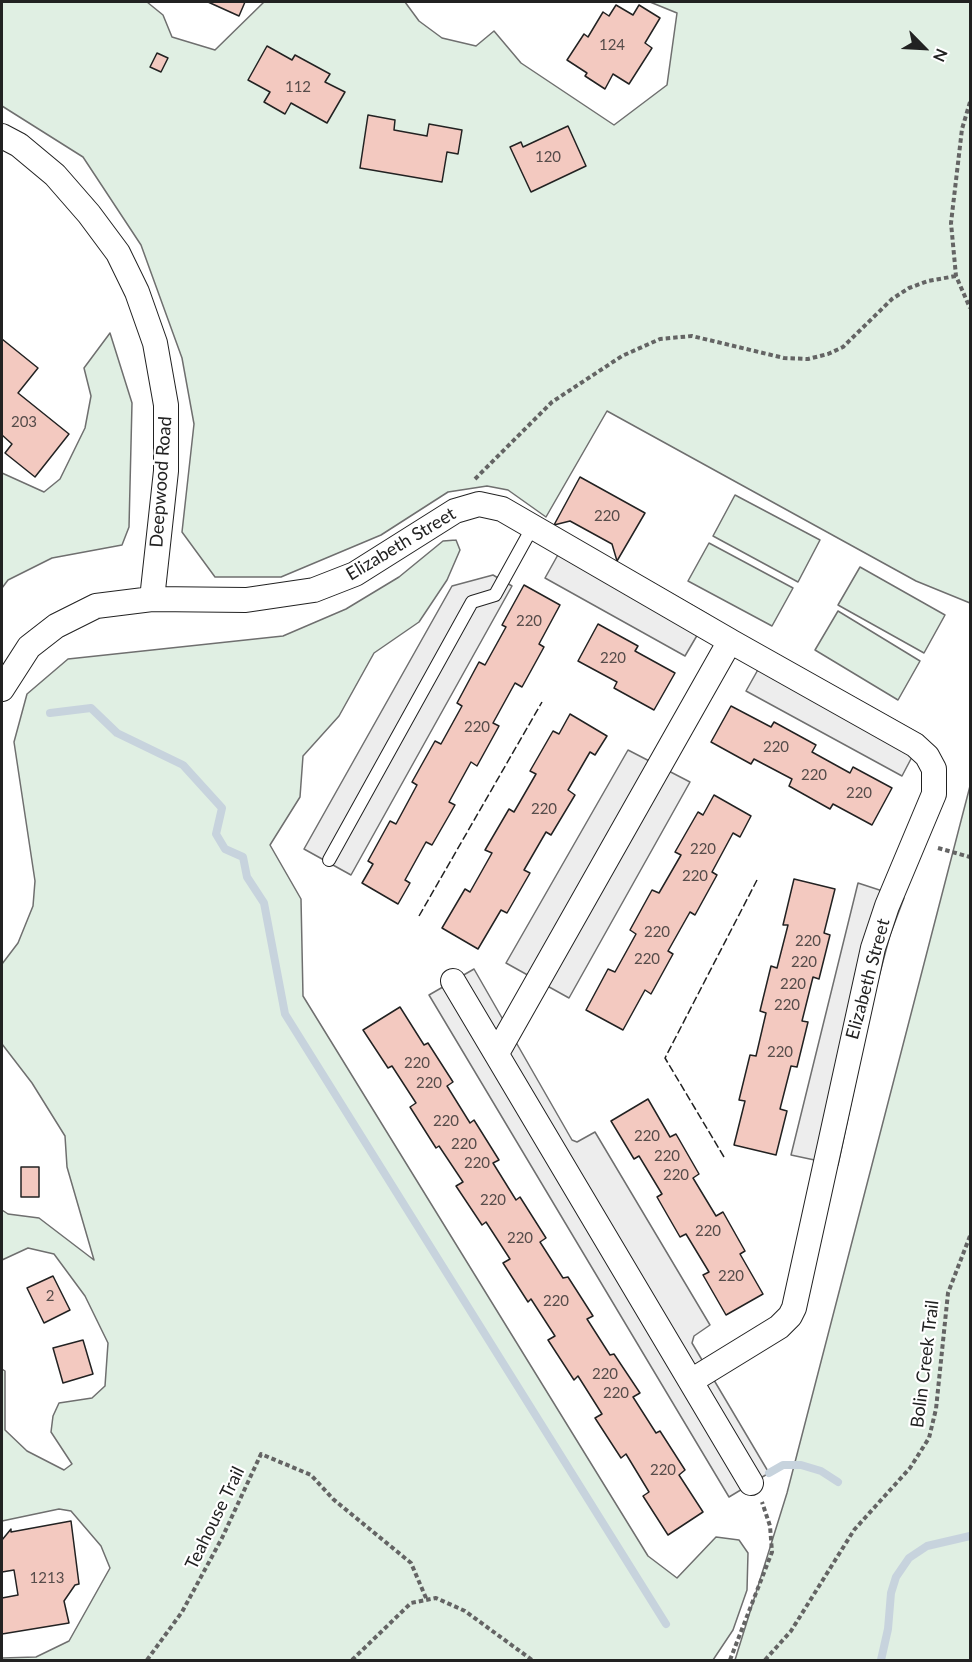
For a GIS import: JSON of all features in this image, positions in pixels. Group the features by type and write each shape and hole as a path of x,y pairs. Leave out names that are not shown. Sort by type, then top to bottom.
{"street":[{"name":"Deepwood Road","path":"2,136 19,145 55,175 90,214 118,253 137,292 155,343 166,405 166,471 152,598"},
{"name":"Elizabeth Street","path":"2,689 29,647 56,626 96,606 152,598 246,600 314,590 355,574 455,511 479,504 492,505 915,745 927,756 934,769 934,794 873,948 790,1316 779,1327 691,1381"},
{"path":"497,1053 730,642"},
{"path":"453,981 752,1483"}],"lane":[{"path":"329,860 472,602 495,595 532,528"}],"path":[{"path":"970,102 962,129 951,223 956,276 970,308"},
{"path":"455,511 460,496 543,410 622,356 660,339 675,336 692,336 784,358 808,358 828,354 843,347 892,299 909,288 928,281 956,276"},
{"path":"914,841 970,857"},
{"name":"Bolin Creek Trail","path":"765,1660 791,1631 814,1598 854,1530 910,1468 929,1438 936,1409 948,1293 970,1236"},
{"name":"Teahouse Trail","path":"147,1660 182,1612 222,1538 261,1454 311,1475 333,1499 411,1563 426,1598"},
{"path":"730,1660 772,1552 765,1509 752,1483"},
{"path":"352,1660 411,1603 426,1598 436,1598 465,1611 532,1660"}],"green space":[{"path":"2,2 147,2 163,15 172,37 215,50 264,2 405,2 419,21 442,38 476,46 494,31 521,63 614,125 667,85 677,13 650,2 970,2 970,603 916,581 607,411 546,517 508,490 487,486 448,492 381,535 281,577 215,577 182,532 194,424 182,358 141,245 83,157 2,106"},
{"path":"110,333 132,403 129,527 122,545 52,558 8,580 2,588 2,473 44,492 60,479 85,428 91,396 84,368"},
{"path":"735,495 820,540 798,582 713,536"},
{"path":"456,540 460,550 447,580 419,622 374,653 339,716 303,756 300,797 270,845 301,899 303,996 648,1556 677,1578 716,1537 739,1540 748,1553 747,1590 733,1630 713,1660 2,1660 2,1658 36,1657 69,1641 110,1568 101,1546 71,1511 59,1509 2,1521 2,1369 5,1371 5,1430 27,1451 64,1470 72,1464 51,1432 53,1416 59,1403 92,1398 105,1386 108,1343 85,1296 54,1254 28,1248 2,1260 2,1210 8,1214 39,1218 94,1260 67,1167 65,1136 32,1083 2,1044 2,964 18,943 33,906 35,881 14,742 27,694 68,659 283,636 346,609 399,577 443,541"},
{"path":"709,543 793,588 772,626 688,581"},
{"path":"860,567 945,615 924,653 838,605"},
{"path":"838,611 920,661 898,700 815,650"},
{"path":"970,786 970,1660 735,1660 787,1493"}],"shaded area":[{"path":"569,535 709,615 685,656 545,578"},
{"path":"493,575 512,586 351,875 304,849 452,586"},
{"path":"769,650 923,736 902,776 746,691"},
{"path":"628,750 690,782 569,998 506,963"},
{"path":"858,883 904,898 890,935 873,999 838,1165 791,1155"},
{"path":"474,969 572,1140 577,1142 595,1132 710,1325 694,1336 692,1343 769,1473 729,1497 429,995"}],"building":[{"path":"208,2 245,2 239,16"},
{"path":"616,5 633,15 639,5 660,18 645,43 652,48 629,84 613,74 605,89 567,60 584,34 588,37 603,12 609,16"},
{"path":"267,46 292,60 295,55 330,74 325,82 345,92 327,123 291,103 285,114 264,102 270,92 248,80"},
{"path":"157,53 168,58 161,72 150,67"},
{"path":"368,115 395,120 394,130 427,136 429,124 462,130 458,154 447,152 442,182 360,168"},
{"path":"568,126 586,166 531,192 510,147 521,142 523,147"},
{"path":"2,339 38,368 18,393 69,434 35,477 5,453 12,444 2,435"},
{"path":"580,477 645,513 617,561 612,544 570,521 554,525"},
{"path":"524,585 560,605 539,644 544,647 522,687 515,683 493,723 499,726 477,766 471,762 449,802 455,805 432,845 426,842 405,880 410,883 398,904 362,883 373,864 368,861 390,821 396,824 417,785 412,782 435,741 441,744 462,706 457,703 479,662 485,665 506,627 502,625"},
{"path":"598,624 638,646 635,651 675,673 654,710 614,688 617,682 578,661"},
{"path":"731,706 771,727 774,722 816,745 812,752 850,773 853,767 892,788 872,825 833,804 830,809 789,786 792,779 754,759 751,764 711,742"},
{"path":"570,714 607,736 595,755 590,752 568,790 575,795 551,835 546,832 524,870 530,873 507,913 501,910 478,949 442,928 465,889 470,892 492,853 485,850 509,809 514,812 536,774 530,771 553,731 559,734"},
{"path":"714,795 751,816 740,837 733,833 712,872 717,875 695,915 690,912 668,951 673,954 651,994 645,990 623,1030 586,1010 608,969 615,972 636,934 630,930 652,890 659,893 681,855 675,852 698,812 703,815"},
{"path":"794,879 835,889 824,933 830,935 819,979 813,977 802,1021 808,1022 797,1067 791,1066 780,1109 787,1111 776,1155 734,1145 745,1101 739,1100 750,1055 756,1056 766,1013 760,1011 771,966 777,968 788,925 783,925"},
{"path":"400,1007 424,1045 428,1043 453,1082 447,1086 470,1123 474,1120 499,1160 493,1163 516,1200 520,1197 546,1238 540,1242 563,1278 568,1277 593,1316 587,1319 610,1355 614,1354 640,1393 633,1397 656,1433 660,1431 685,1470 679,1475 703,1512 668,1535 643,1496 649,1492 626,1454 621,1458 595,1418 602,1414 578,1376 574,1380 548,1340 555,1336 531,1299 528,1302 503,1263 510,1259 486,1222 482,1225 456,1186 463,1182 439,1146 436,1148 410,1107 416,1103 392,1066 388,1068 363,1030"},
{"path":"648,1099 670,1137 676,1134 699,1174 693,1178 716,1216 723,1212 745,1251 740,1254 763,1294 726,1315 703,1275 709,1272 686,1234 680,1237 657,1197 662,1194 639,1156 634,1159 611,1121"},
{"path":"21,1167 39,1167 39,1197 21,1197"},
{"path":"53,1276 70,1310 44,1323 27,1288"},
{"path":"83,1340 93,1374 63,1383 53,1348"},
{"path":"71,1521 79,1584 75,1585 64,1601 69,1623 2,1634 2,1598 18,1595 14,1570 2,1572 2,1540 11,1529 11,1532"}],"waterway":[{"path":"50,713 91,708 117,733 183,765 222,808 216,834 225,849 243,857 247,877 264,903 285,1014 666,1624"},
{"path":"769,1473 783,1465 801,1465 821,1471 838,1482"},
{"path":"881,1660 888,1629 891,1593 896,1577 909,1558 927,1546 970,1536"}],"fence":[{"path":"419,916 542,702"},
{"path":"724,1157 665,1058 757,880"}]}
